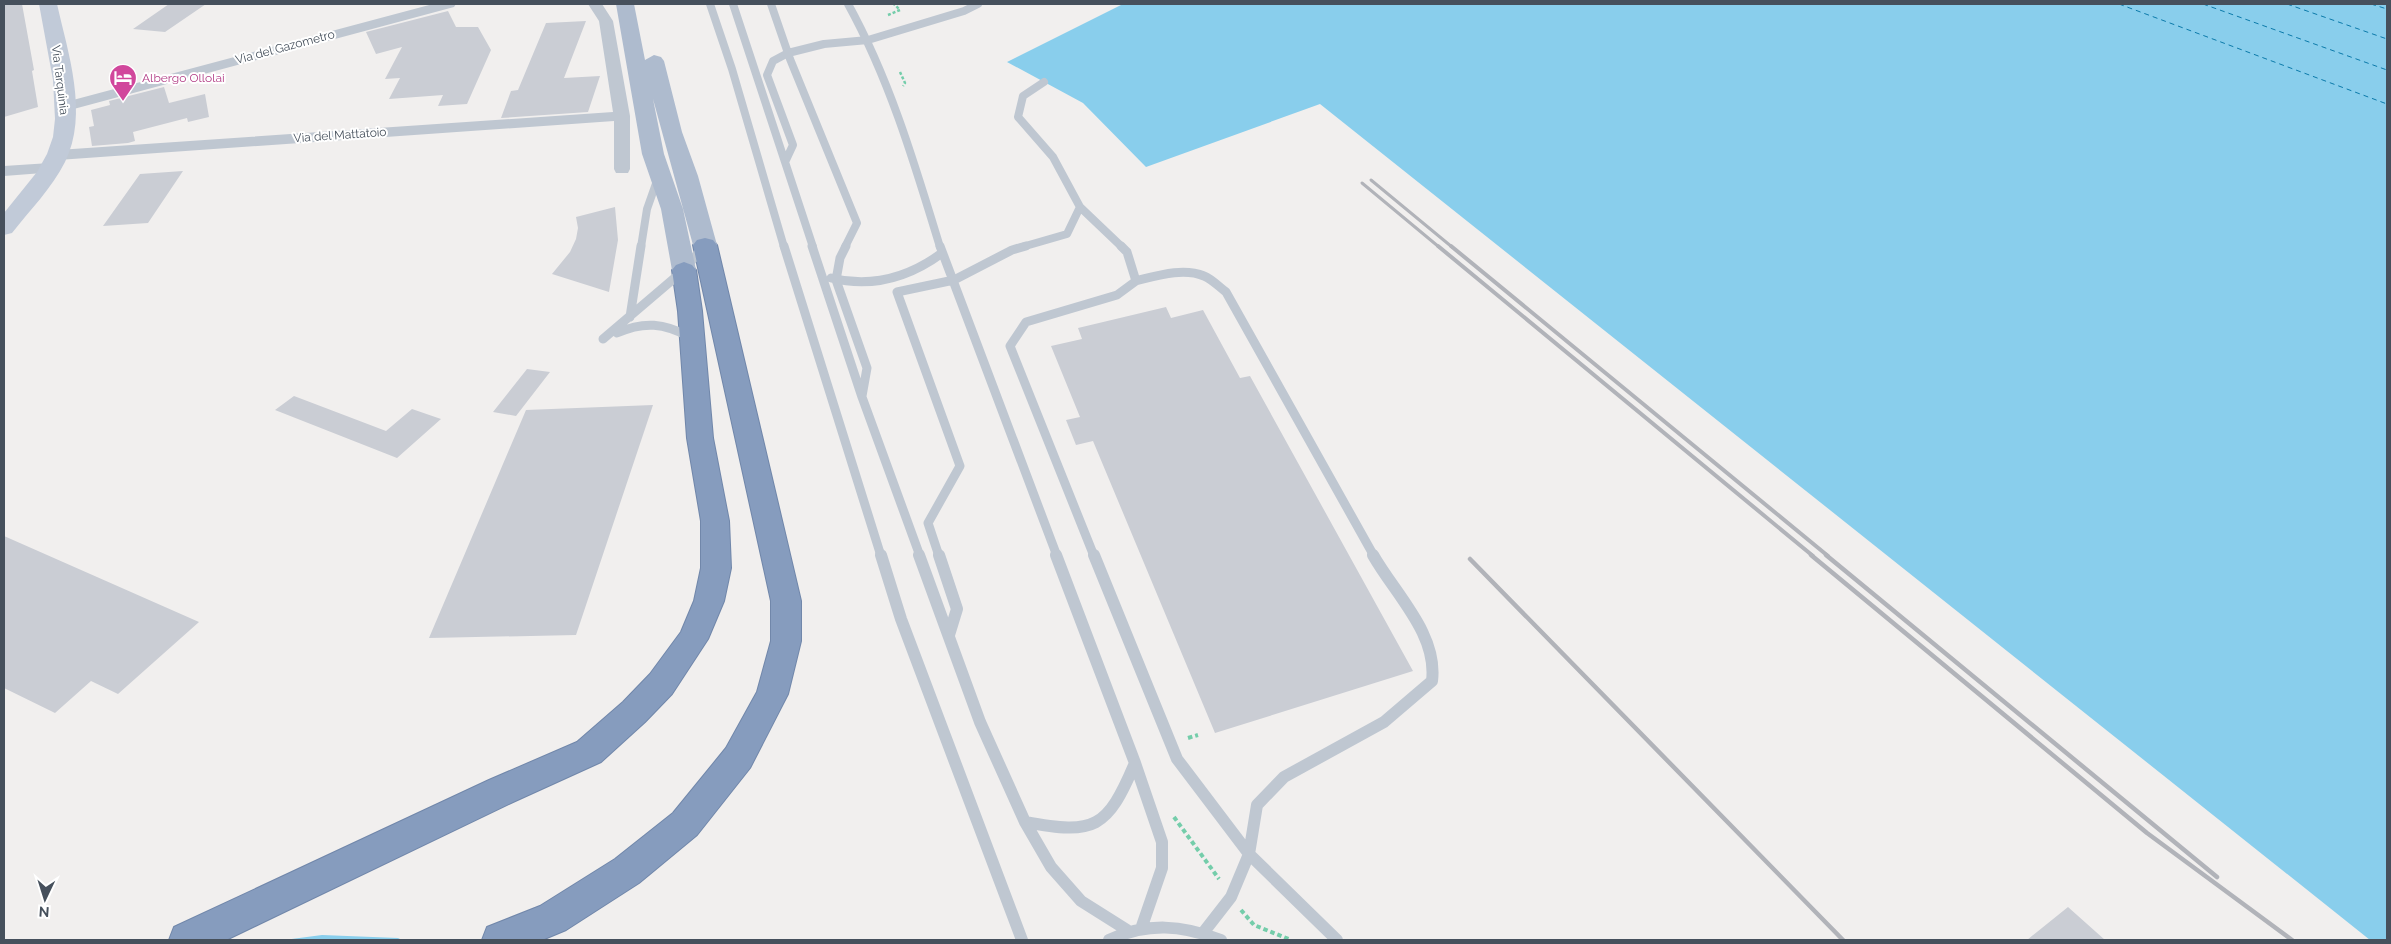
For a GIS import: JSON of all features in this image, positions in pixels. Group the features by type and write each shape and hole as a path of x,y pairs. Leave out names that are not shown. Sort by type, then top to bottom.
{"highway":[{"path":"500,940 553,918 627,871 685,824 738,758 772,694 786,641 786,601 705,245"},
{"path":"187,940 501,791 590,752 634,712 661,684 693,639 709,601 716,568 715,521 700,438 693,338 684,270"}],"main road":[{"name":"Via Tarquinia","path":"4,228 54,161 65,125 62,77 48,4"},
{"path":"625,4 653,154 672,209 684,270"},
{"path":"640,4 671,132 687,176 705,245"}],"street":[{"name":"Via del Gazometro","path":"64,107 449,4"},
{"path":"595,4 606,21 622,116 622,169"},
{"name":"Via del Mattatoio","path":"4,170 54,161 622,116"}],"lane":[{"path":"710,4 732,69 761,174 901,619 1022,940"},
{"path":"733,4 786,160 862,396 980,722 1025,822 1051,867 1081,901 1127,930"},
{"path":"771,4 788,53 857,223 840,258 836,280 867,368 862,396"},
{"path":"848,4 868,40 914,164 942,252 1135,763 1162,842 1162,868 1142,926"},
{"path":"786,160 792,145 766,75 773,61 788,53 824,44 868,40 964,11 978,4"},
{"path":"1044,82 1023,96 1018,117 1053,157 1080,208 1127,252 1135,280"},
{"path":"630,317 647,209 660,172"},
{"path":"949,636 957,609 928,523 960,466 897,292 954,280 1012,250 1067,234 1080,208"},
{"path":"693,338 672,326 652,324 630,326 603,339 684,270 705,245"},
{"path":"823,276 864,284 907,276 942,252"},
{"path":"1203,933 1231,897 1248,854 1257,805 1284,776 1384,722 1432,681 1434,666 1426,638 1378,564 1226,292 1204,276 1172,273 1135,280 1117,294 1026,322 1010,346 1020,378 1177,758 1248,854 1337,940"},
{"path":"1025,822 1054,828 1079,829 1102,822 1121,798 1135,763"},
{"path":"1109,940 1127,930 1142,926 1169,926 1203,933 1221,940"}],"water":[{"path":"1123,4 2387,4 2387,940 2370,940 1320,104 1146,167 1083,103 1007,62"},
{"path":"322,935 398,938 402,940 284,940"}],"building":[{"path":"4,4 22,4 34,70 32,71 38,107 4,117"},
{"path":"169,4 206,4 165,32 133,29"},
{"path":"448,11 456,27 478,27 491,50 467,104 438,106 443,95 389,99 400,78 385,79 402,47 376,54 366,32"},
{"path":"586,21 564,78 600,76 588,112 501,118 511,91 518,90 546,23"},
{"path":"164,87 169,103 205,94 209,117 188,122 187,118 133,132 135,141 128,143 92,146 89,127 94,126 91,110 110,105 109,101"},
{"path":"183,171 148,223 103,226 140,174"},
{"path":"615,207 618,240 609,292 552,274 570,252 576,239 578,228 576,217"},
{"path":"1166,307 1171,318 1203,310 1240,378 1250,376 1413,671 1215,733 1093,441 1076,445 1066,420 1080,417 1051,346 1082,339 1078,328"},
{"path":"527,369 550,372 516,416 493,412"},
{"path":"294,396 386,431 412,409 441,419 397,458 275,410"},
{"path":"653,405 576,635 429,638 526,410"},
{"path":"4,536 199,622 118,694 91,681 55,713 4,688"},
{"path":"2068,907 2105,940 2027,940"}],"ferry route":[{"path":"2119,4 2387,104"},
{"path":"2203,4 2387,70"},
{"path":"2287,4 2387,39"},
{"path":"2371,4 2387,9"}],"railway":[{"path":"1371,180 1452,247"},
{"path":"1362,183 1439,247"},
{"path":"1438,246 1813,556"},
{"path":"1451,246 1828,556"},
{"path":"1811,555 2147,833 2292,940"},
{"path":"1826,555 2217,877"},
{"path":"1470,559 1843,940"}],"place":[{"name":"Albergo Ollolai","path":"123,102"}]}
